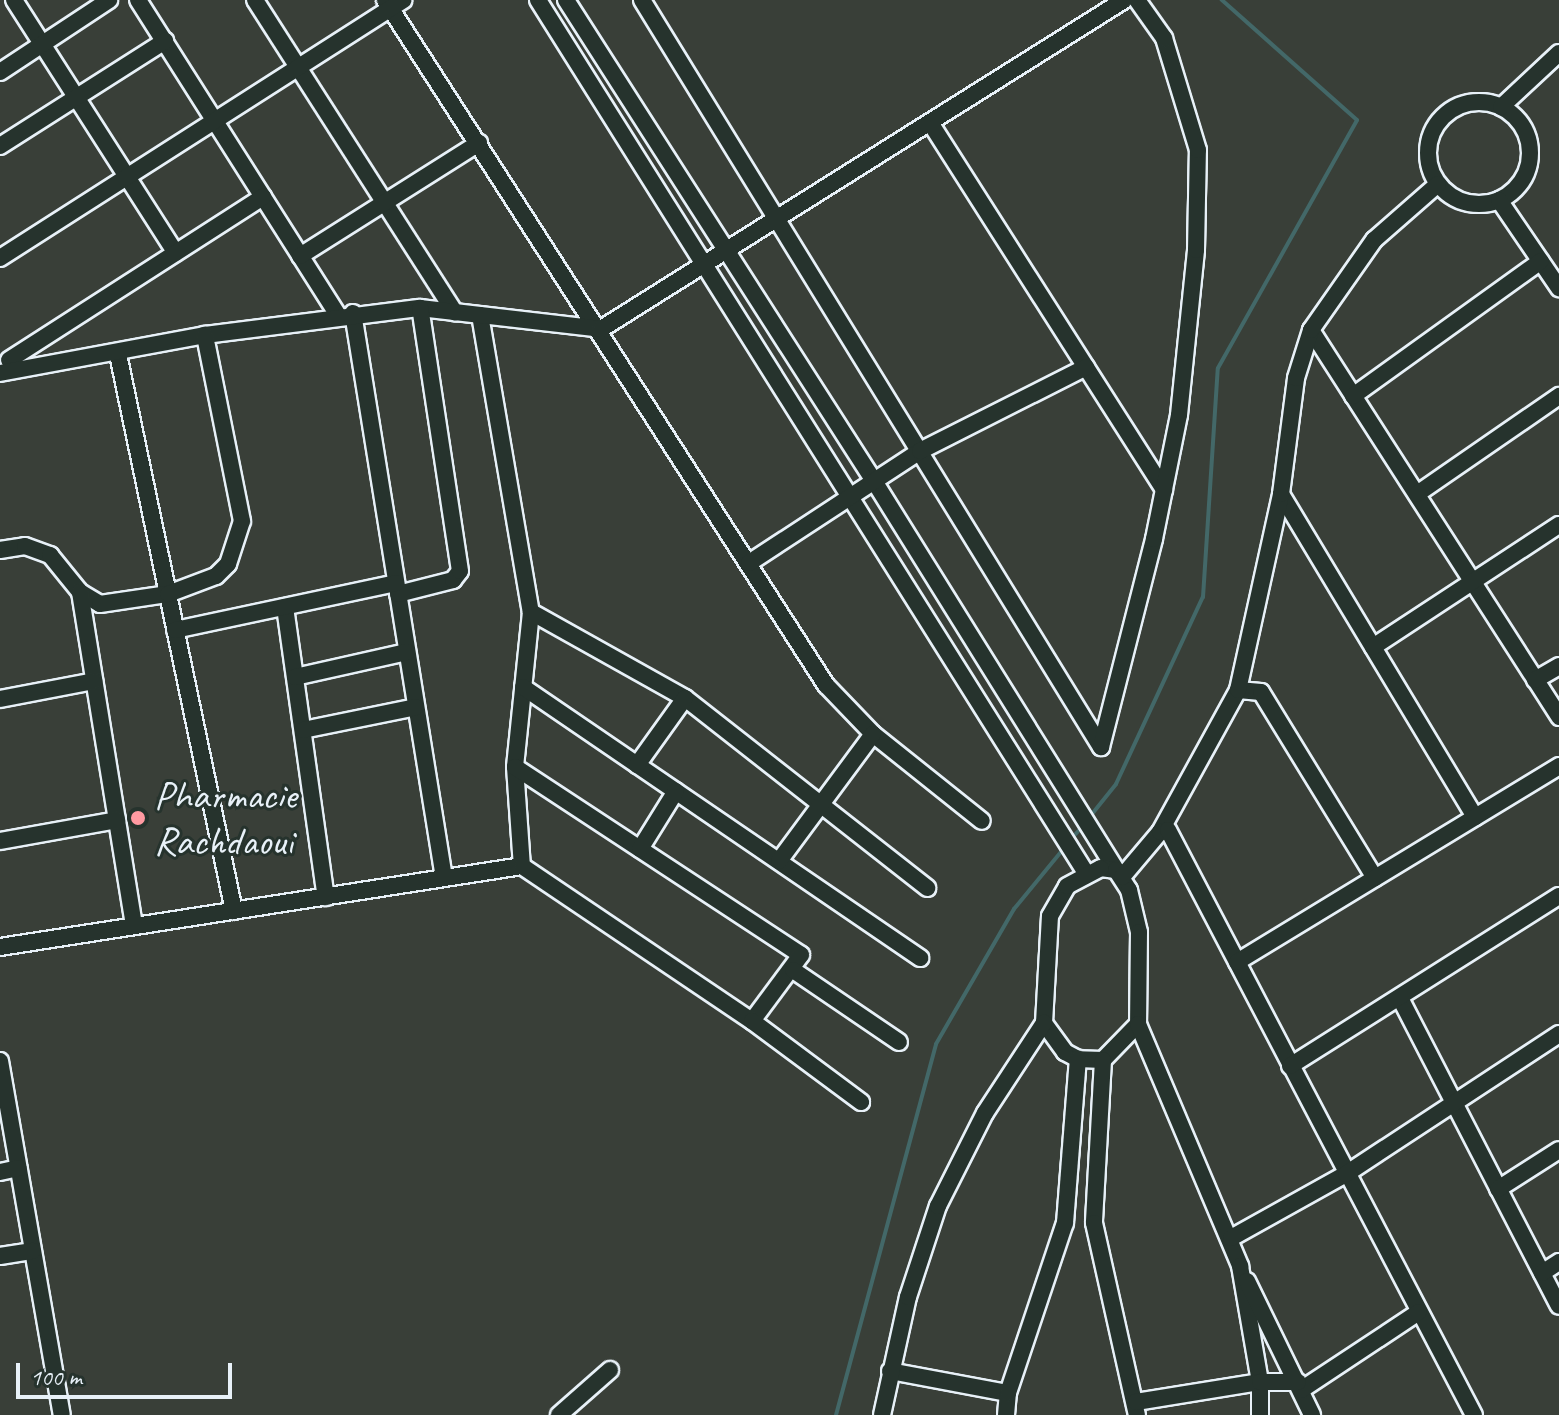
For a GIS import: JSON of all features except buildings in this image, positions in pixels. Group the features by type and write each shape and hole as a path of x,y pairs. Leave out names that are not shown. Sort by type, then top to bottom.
{"street":[{"path":"14,0 176,253"},
{"path":"0,72 109,0"},
{"path":"138,0 300,256 345,314 397,588 444,878"},
{"path":"255,0 455,313"},
{"path":"538,0 853,495 1077,852 1086,873"},
{"path":"566,0 874,481 1119,874 1139,932 1138,1024 1231,1238 1240,1266 1260,1382 1260,1415"},
{"path":"642,0 1101,747 1164,490 1179,415 1195,265 1198,150 1164,38 1137,0"},
{"path":"6,363 118,354 205,335 345,314 420,308 601,329 780,221 1124,0"},
{"path":"0,258 298,68 393,3 479,143 601,329 826,685 873,734 982,821"},
{"path":"0,146 165,41"},
{"path":"1501,107 1559,53"},
{"path":"1468,103 1501,107 1525,131 1530,146 1523,178 1499,200 1466,202 1438,184 1428,152 1440,120 1468,103"},
{"path":"931,124 1164,490"},
{"path":"300,256 386,205 479,143"},
{"path":"882,1415 890,1371 938,1206 985,1113 1044,1023 1050,916 1067,886 1086,873 1119,874 1160,832 1238,690 1281,494 1296,378 1311,330 1374,240 1438,184"},
{"path":"6,363 263,197"},
{"path":"1499,200 1559,288"},
{"path":"1353,396 1541,261"},
{"path":"175,630 285,607 453,580 460,571 420,308"},
{"path":"480,315 531,612 515,767 522,866"},
{"path":"1311,330 1559,717"},
{"path":"0,550 25,546 50,555 80,592 100,604 168,594 216,576 235,555 241,532 205,335"},
{"path":"118,354 234,911"},
{"path":"749,563 920,451 1086,367"},
{"path":"1417,494 1559,396"},
{"path":"1281,494 1475,817"},
{"path":"1373,647 1559,525"},
{"path":"80,592 134,926"},
{"path":"285,607 326,897"},
{"path":"531,612 685,698 927,888"},
{"path":"295,677 407,652"},
{"path":"1535,680 1559,666"},
{"path":"0,699 94,681"},
{"path":"523,687 920,958"},
{"path":"1238,690 1261,692 1375,878"},
{"path":"637,765 685,698"},
{"path":"303,730 416,707"},
{"path":"779,861 873,734"},
{"path":"1237,962 1559,766"},
{"path":"515,767 801,955 793,970 752,1021"},
{"path":"640,849 676,791"},
{"path":"0,841 117,820"},
{"path":"1160,832 1171,833 1474,1415"},
{"path":"0,947 522,866 752,1021 861,1102"},
{"path":"1290,1066 1401,1000 1559,896"},
{"path":"793,970 899,1042"},
{"path":"1401,1000 1559,1306"},
{"path":"1044,1023 1065,1052 1078,1059 1103,1060"},
{"path":"1138,1024 1103,1060 1094,1223 1136,1409 1260,1382 1300,1386 1419,1312"},
{"path":"1231,1238 1346,1174 1559,1034"},
{"path":"1006,1415 1008,1393 1065,1223 1078,1059"},
{"path":"0,1061 3,1097 19,1168 62,1415"},
{"path":"1498,1189 1559,1150"},
{"path":"0,1172 19,1168"},
{"path":"1065,1223 1094,1223"},
{"path":"0,1256 33,1251"},
{"path":"1542,1273 1559,1262"},
{"path":"1240,1266 1312,1415"},
{"path":"559,1415 610,1370"},
{"path":"890,1371 1008,1393"}],"waterway":[{"path":"1088,819 1116,784 1203,597 1218,368 1357,120 1222,0"},
{"path":"1070,840 1083,826"},
{"path":"836,1415 936,1044 1014,909 1065,847"}],"place":[{"name":"Pharmacie Rachdaoui","path":"138,818"}]}
